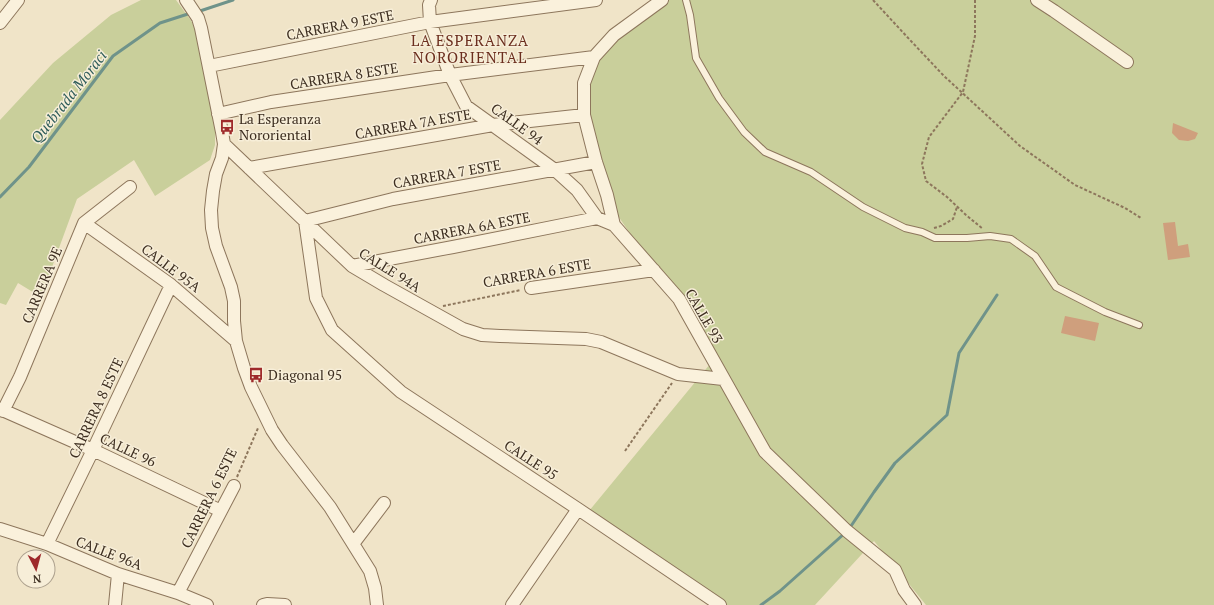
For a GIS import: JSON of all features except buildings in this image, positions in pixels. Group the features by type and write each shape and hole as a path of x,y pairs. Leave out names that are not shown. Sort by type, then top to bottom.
{"street":[{"path":"0,23 18,0"},
{"name":"CALLE 94","path":"431,0 429,5 430,22 450,75 466,106 555,170 577,190 597,218"},
{"name":"CARRERA 9 ESTE","path":"209,66 430,22 596,0"},
{"name":"CALLE 93","path":"662,0 614,35 594,57 584,83 584,115 614,225 679,299 765,452 847,531 895,570 904,590 915,605"},
{"path":"1037,0 1127,62"},
{"path":"188,3 198,18 201,28 224,144 222,158 216,174 213,191 211,210 212,228 216,246 226,270 234,301 236,341 251,387 272,430 330,507 370,571 375,588 377,605"},
{"name":"CARRERA 8 ESTE","path":"218,114 271,102 450,75 594,57"},
{"name":"CARRERA 7A ESTE","path":"249,168 493,125 584,115"},
{"name":"CALLE 94A","path":"224,144 352,266 463,329 482,335 586,338 601,342 678,374 723,379"},
{"name":"CARRERA 7 ESTE","path":"305,221 393,199 596,162"},
{"name":"CARRERA 9E","path":"2,410 20,378 84,223 130,187"},
{"path":"597,218 614,225"},
{"name":"CARRERA 6A ESTE","path":"352,266 461,246 597,218"},
{"name":"CALLE 95","path":"305,221 316,298 332,330 401,392 578,508 720,605"},
{"name":"CALLE 95A","path":"84,223 170,285 236,341"},
{"name":"CARRERA 6 ESTE","path":"531,288 654,270"},
{"name":"CARRERA 8 ESTE","path":"47,544 93,450 170,285"},
{"name":"CALLE 96","path":"2,410 93,450 221,511"},
{"name":"CARRERA 6 ESTE","path":"185,599 221,511 234,486"},
{"path":"353,544 384,503"},
{"path":"512,605 578,508"},
{"name":"CALLE 96A","path":"0,528 47,544 118,574 185,599 207,605"},
{"path":"115,605 118,574"},
{"path":"263,605 285,605"}],"lane":[{"path":"686,0 690,15 696,58 719,98 744,132 765,152 811,172 862,207 905,228 922,232 935,238 990,236 1012,238 1035,256 1056,287 1105,312 1139,325"}],"path":[{"path":"873,0 944,76 1020,146 1075,185 1125,208 1141,218"},
{"path":"975,0 975,36 963,92 929,137 922,164 926,181 947,196 957,207 990,236"},
{"path":"922,232 941,226 953,219 957,207"},
{"name":"CARRERA 6 ESTE","path":"426,309 531,288"},
{"path":"625,451 678,374"},
{"name":"CARRERA 6 ESTE","path":"234,486 264,414"}],"green space":[{"path":"141,0 176,0 192,22 199,39 215,129 215,145 210,160 155,196 134,160 77,199 41,297 18,283 6,305 0,303 0,120 53,63 111,15"},
{"path":"657,0 1214,0 1214,605 926,605 874,541 815,605 716,605 589,511 715,358 614,210 590,150 578,106 586,59 621,22"}],"waterway":[{"name":"Quebrada Moraci","path":"197,12 233,0"},
{"name":"Quebrada Moraci","path":"0,197 29,167 113,56 160,23 191,13"},
{"path":"849,529 895,463 947,415 959,353 997,295"},
{"path":"761,605 780,591 845,533"}],"place":[{"name":"La Esperanza Nororiental","path":"227,127"},
{"name":"Diagonal 95","path":"256,375"}],"district":[{"name":"LA ESPERANZA NORORIENTAL","path":"470,50"}]}
